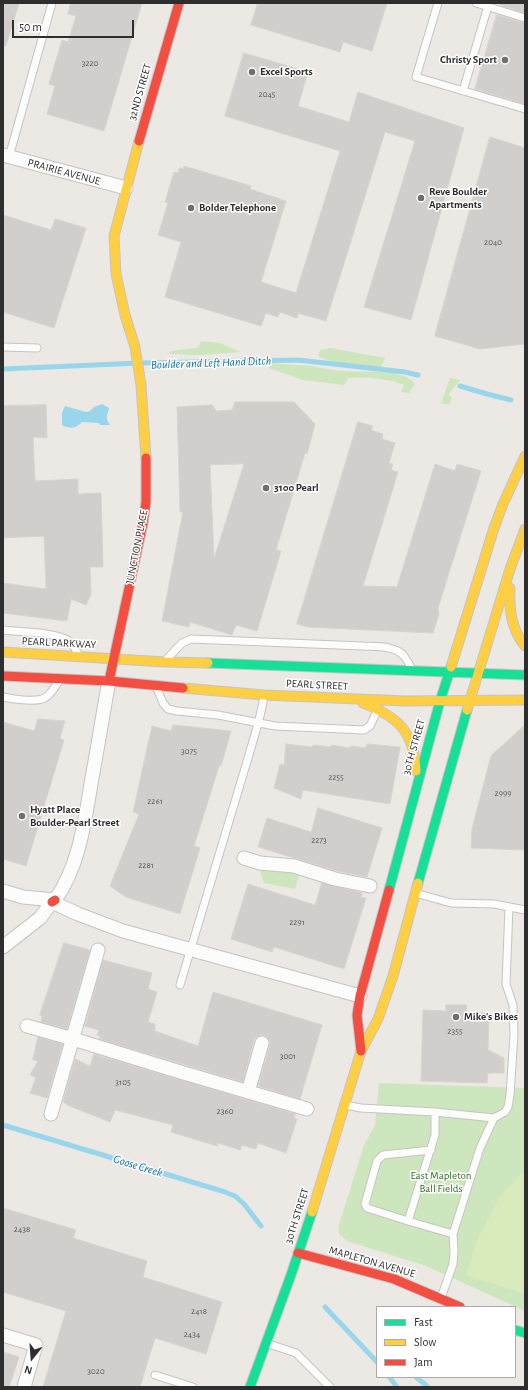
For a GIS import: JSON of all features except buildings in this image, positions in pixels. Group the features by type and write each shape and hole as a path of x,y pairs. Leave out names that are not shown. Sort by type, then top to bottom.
{"main road":[{"name":"32ND STREET","path":"126,188 179,3"},
{"name":"JUNCTION PLACE","path":"109,681 139,545 146,502 147,454 141,380 135,347 121,298 115,261 114,236 126,188"},
{"name":"30TH STREET","path":"361,1051 357,1015 360,996 416,786 448,673 494,528 525,456"},
{"name":"30TH STREET","path":"250,1387 291,1275 361,1051 385,1002 471,700 510,569 525,529"},
{"path":"510,569 512,621 517,636 525,646"},
{"name":"PEARL PARKWAY","path":"3,652 114,658"},
{"name":"PEARL STREET","path":"114,658 166,662 525,675"},
{"path":"3,676 109,681"},
{"name":"PEARL STREET","path":"109,681 264,695 440,701 525,700"},
{"path":"347,698 378,709 397,720 402,725 411,742 415,758 416,786"},
{"name":"MAPLETON AVENUE","path":"298,1253 394,1279 458,1306"}],"street":[{"name":"PRAIRIE AVENUE","path":"6,156 126,188"},
{"name":"JUNCTION PLACE","path":"3,946 40,918 62,888 68,877 79,845 109,681"},
{"path":"244,858 260,863 294,866 335,880 370,886"},
{"path":"3,891 23,897 53,901 78,914 123,931 360,996"},
{"path":"51,1114 98,950"},
{"path":"27,1026 177,1072 307,1109"},
{"path":"248,1092 262,1044"},
{"path":"3,1335 36,1345 24,1387"}],"lane":[{"path":"6,156 52,3"},
{"path":"438,3 416,77 525,109"},
{"path":"476,3 525,18"},
{"path":"463,91 488,6"},
{"path":"3,347 37,348"},
{"path":"3,630 51,635 64,638 70,641 80,656"},
{"path":"166,662 182,643 191,639 384,648 396,651 404,656 414,672"},
{"path":"3,697 17,700 42,699 50,694 60,679"},
{"path":"156,686 163,703 168,709 218,714 275,726 364,730 370,726 378,709"},
{"path":"180,985 262,713 264,695"},
{"path":"415,893 451,903 494,904 525,910"},
{"path":"345,1105 361,1108 435,1112 494,1118 505,1112 508,1107 510,1095 514,1035 513,1005 506,984 509,907"},
{"path":"408,1221 435,1135 435,1112"},
{"path":"441,1298 454,1264 453,1234 480,1148 494,1118"},
{"path":"430,1150 383,1155 377,1161 365,1204 366,1208 453,1234"},
{"path":"266,1343 296,1353 330,1387"},
{"path":"155,1375 193,1387"}],"green space":[{"path":"201,341 220,343 241,352 201,355 170,354 169,352 198,348"},
{"path":"330,348 385,358 381,367 334,363 318,356 320,350"},
{"path":"269,363 312,366 341,371 392,373 401,375 415,384 409,393 401,392 404,385 376,378 348,378 344,385 303,380 269,368"},
{"path":"450,378 460,380 449,394 449,396 452,397 449,405 441,403"},
{"path":"259,868 300,872 295,889 264,883"},
{"name":"East Mapleton Ball Fields","path":"379,1083 525,1088 525,1311 426,1266 347,1241 339,1234 338,1228 364,1145 375,1125"},
{"path":"525,1170 525,1294 466,1275 477,1240 500,1196"}],"water":[{"path":"102,404 109,408 107,418 110,425 82,422 73,428 62,425 62,413 65,406 86,412"}],"waterway":[{"name":"Boulder and Left Hand Ditch","path":"3,369 140,363 298,360 405,372 418,375"},
{"name":"Boulder and Left Hand Ditch","path":"460,386 511,400"},
{"name":"Goose Creek","path":"3,1125 235,1196 244,1204 261,1226"},
{"name":"Goose Creek","path":"325,1307 376,1361"},
{"name":"Goose Creek","path":"390,1378 397,1387"},
{"name":"Goose Creek","path":"417,1378 428,1387"}],"traffic: fast":[{"path":"208,663 525,675"},
{"path":"389,890 440,701 451,667"},
{"path":"418,883 467,710"},
{"path":"250,1387 291,1275 312,1212"},
{"path":"516,1330 525,1333"}],"traffic: slow":[{"path":"139,141 114,236 116,274 125,315 135,347 141,385 146,458"},
{"path":"451,667 494,528 503,504 525,456"},
{"path":"467,710 510,569 525,529"},
{"path":"510,588 510,604 514,626 525,646"},
{"path":"3,652 165,662 208,663"},
{"path":"183,688 264,695 405,701 525,700"},
{"path":"363,703 386,714 402,727 412,745 416,771"},
{"path":"312,1212 361,1051 378,1019 393,976 418,883"}],"traffic: jam":[{"path":"139,141 179,3"},
{"path":"109,681 143,523 146,502 146,458"},
{"path":"3,676 109,681 183,688"},
{"path":"361,1051 357,1015 360,996 389,890"},
{"path":"298,1253 394,1279 458,1306"}],"place":[{"name":"Christy Sport","path":"505,60"},
{"name":"Excel Sports","path":"252,72"},
{"name":"Reve Boulder Apartments","path":"421,198"},
{"name":"Bolder Telephone","path":"191,208"},
{"name":"3100 Pearl","path":"266,488"},
{"name":"Hyatt Place Boulder-Pearl Street","path":"22,816"},
{"name":"Mike's Bikes","path":"456,1017"}]}
